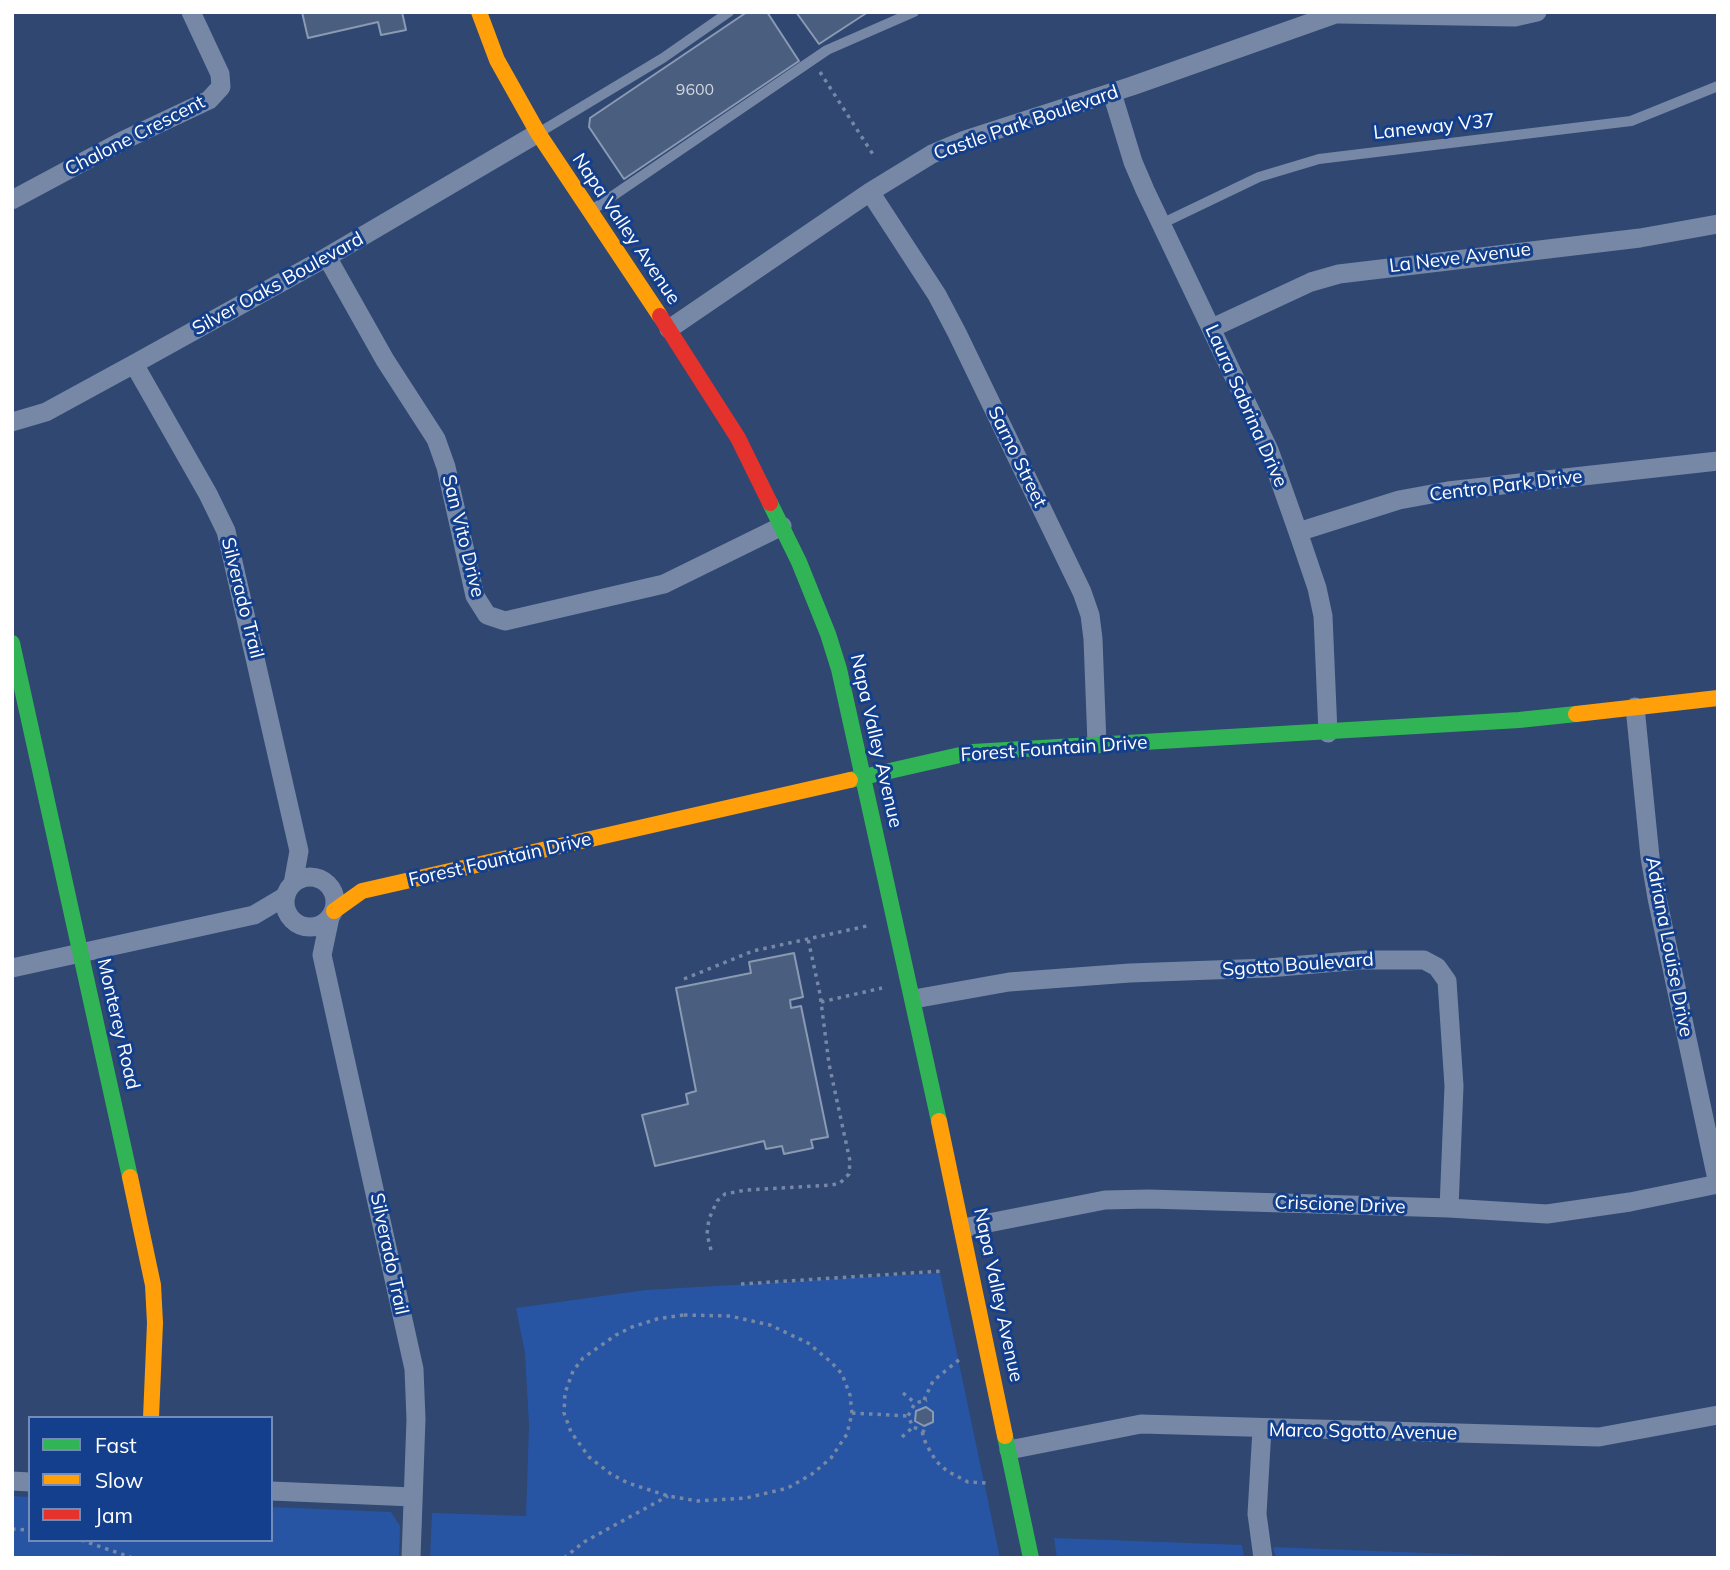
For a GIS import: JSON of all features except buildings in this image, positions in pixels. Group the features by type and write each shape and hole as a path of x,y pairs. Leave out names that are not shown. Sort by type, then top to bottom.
{"street":[{"name":"Chalone Crescent","path":"12,200 122,141 209,100 221,87 220,74 191,12"},
{"name":"Napa Valley Avenue","path":"479,12 498,61 538,133 721,408 816,598 839,669 914,999 1031,1558"},
{"name":"Castle Park Boulevard","path":"669,329 870,192 932,154 965,140 1112,93 1339,13 1514,17 1537,12"},
{"name":"Laura Sabrina Drive","path":"1112,93 1133,162 1269,450 1317,588 1323,616 1328,733"},
{"name":"Silver Oaks Boulevard","path":"12,422 46,412 134,364 327,257 538,133"},
{"name":"Sarno Street","path":"870,192 937,295 1082,592 1090,615 1093,639 1097,744"},
{"name":"La Neve Avenue","path":"1212,328 1311,282 1339,274 1640,238 1718,224"},
{"name":"San Vito Drive","path":"327,257 385,360 436,439 446,467 475,596 487,615 505,621 664,584 782,526"},
{"name":"Silverado Trail","path":"134,364 226,531 299,851 324,882"},
{"name":"Centro Park Drive","path":"1298,532 1399,500 1448,491 1718,461"},
{"name":"Monterey Road","path":"12,643 153,1285 155,1323 151,1416"},
{"name":"Forest Fountain Drive","path":"332,914 362,891 973,752 1519,720 1718,698"},
{"name":"Adriana Louise Drive","path":"1635,707 1650,857 1657,898 1718,1184"},
{"name":"Silverado Trail","path":"289,890 299,851"},
{"path":"12,968 254,915 306,877 324,882 334,896 332,914 316,927 254,915"},
{"name":"Forest Fountain Drive","path":"324,882 362,891"},
{"path":"289,890 285,908 296,923"},
{"name":"Silverado Trail","path":"332,914 322,955 414,1369 416,1419 411,1558"},
{"name":"Silverado Trail","path":"296,923 322,955"},
{"name":"Sgotto Boulevard","path":"914,999 1009,982 1130,973 1268,968 1361,960 1424,960 1437,967 1447,981 1454,1086 1449,1208"},
{"name":"Criscione Drive","path":"963,1228 1116,1200 1149,1199 1449,1208 1547,1214 1630,1202 1718,1184"},
{"name":"Marco Sgotto Avenue","path":"1009,1450 1141,1424 1599,1437 1718,1415"},
{"path":"1262,1429 1257,1514 1263,1558"},
{"path":"273,1491 413,1497"}],"lane":[{"path":"538,133 663,58 729,12"},
{"path":"589,212 827,50 914,12"},
{"name":"Laneway V37","path":"1161,224 1259,177 1319,159 1631,121 1718,86"}],"path":[{"path":"813,62 874,156"},
{"path":"684,979 753,951 867,926"},
{"path":"711,1250 707,1234 709,1219 717,1201 725,1194 832,1185 840,1183 849,1174 850,1161 829,1065 821,1002 808,939"},
{"path":"821,1002 882,988"},
{"path":"741,1283 942,1271"},
{"path":"718,1315 748,1319 779,1329 808,1343 842,1374 850,1395 852,1413 847,1434 831,1458 813,1474 788,1488 768,1494 717,1501 668,1496 628,1483 599,1466 583,1451 571,1432 564,1413 568,1382 583,1358 604,1342 632,1327 670,1317 718,1315"},
{"path":"960,1359 933,1381 925,1400 915,1403 908,1416 913,1427 924,1432 926,1444 936,1461 947,1471 968,1482 986,1483"},
{"path":"903,1393 915,1403"},
{"path":"852,1413 908,1416"},
{"path":"902,1437 913,1427"},
{"path":"564,1558 584,1542 668,1496"},
{"path":"87,1542 133,1558"}],"shaded area":[{"path":"940,1273 1000,1558 430,1558 432,1513 526,1516 529,1425 525,1353 516,1308 646,1290"},
{"path":"12,1496 28,1497 28,1542 273,1542 273,1507 391,1512 400,1526 399,1558 12,1558"},
{"path":"1054,1538 1242,1545 1244,1558 1057,1558"},
{"path":"1273,1547 1375,1551 1561,1558 1276,1558"}],"traffic: fast":[{"path":"770,503 799,562 839,669 939,1121"},
{"path":"12,643 130,1177"},
{"path":"850,780 973,752 1519,720 1576,714"},
{"path":"1005,1436 1031,1558"}],"traffic: slow":[{"path":"479,12 497,60 538,133 660,316"},
{"path":"1576,714 1718,698"},
{"path":"334,911 362,891 850,780"},
{"path":"939,1121 1005,1436"},
{"path":"130,1177 153,1285 155,1323 151,1416"}],"traffic: jam":[{"path":"660,316 738,438 770,503"}]}
